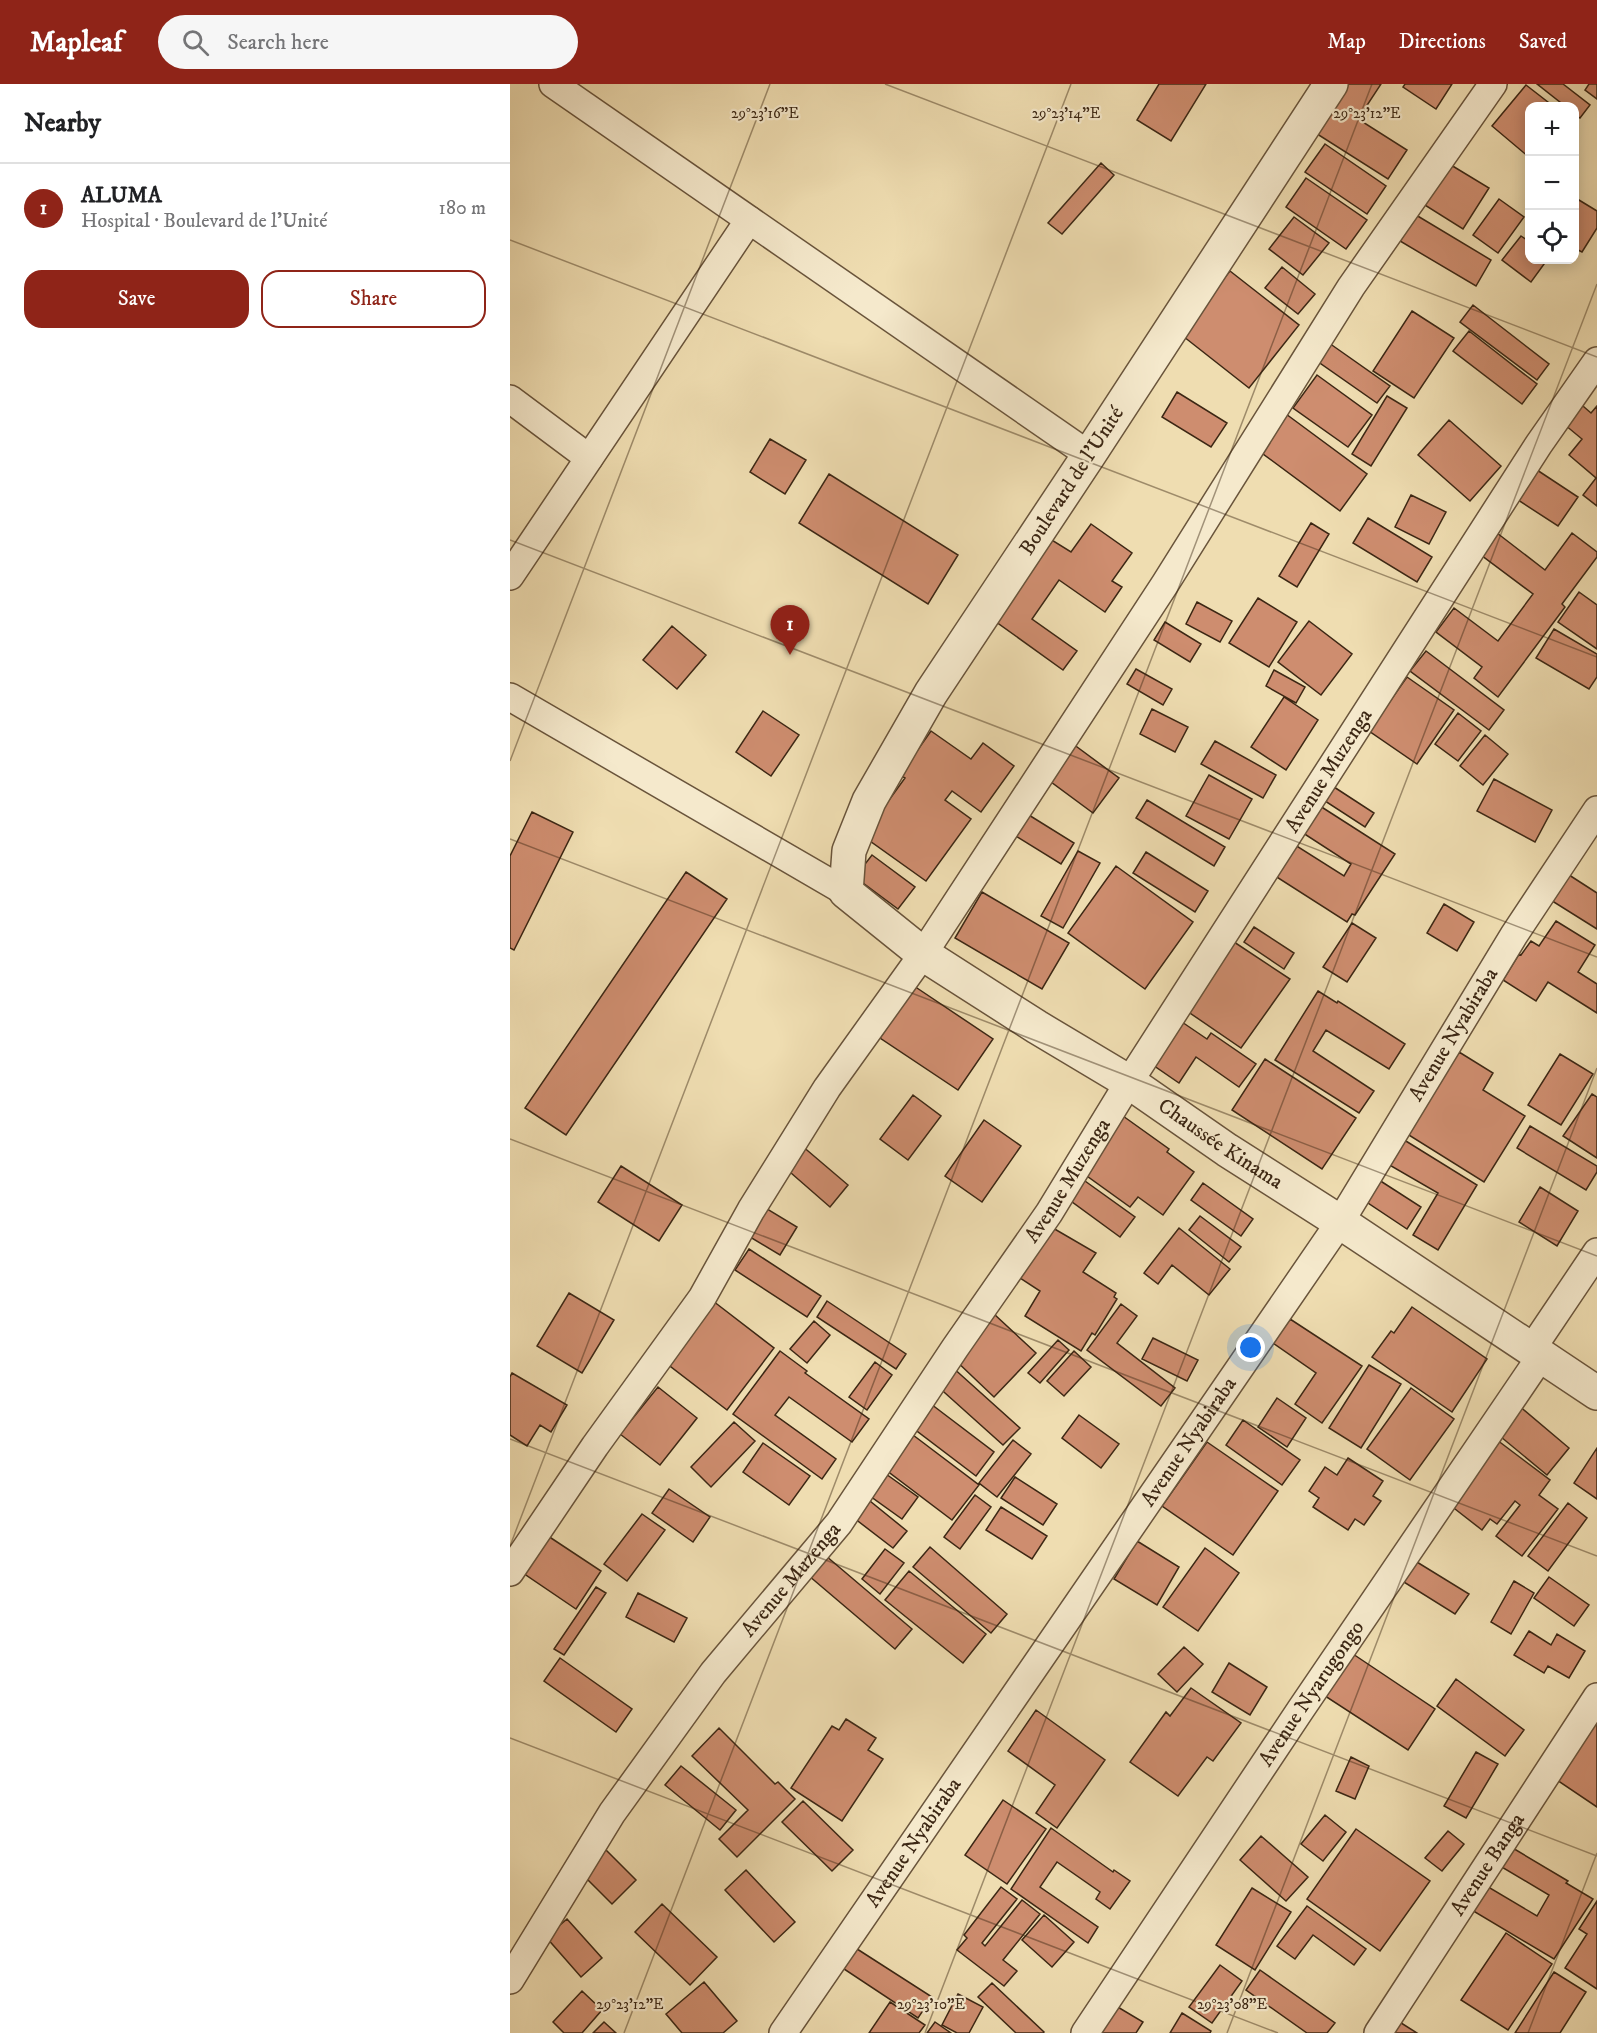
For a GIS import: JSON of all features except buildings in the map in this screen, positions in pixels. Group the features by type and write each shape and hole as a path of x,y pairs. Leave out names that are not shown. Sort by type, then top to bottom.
{"street":[{"path":"553,84 1089,455"},
{"name":"Boulevard de l'Unité","path":"846,892 849,851 869,801 931,693 1331,84"},
{"path":"510,1572 595,1446 702,1298 751,1210 827,1088 924,954 1165,584 1351,287 1492,84"},
{"path":"510,576 749,220"},
{"name":"Avenue Muzenga","path":"510,1980 612,1813 712,1673 839,1523 955,1348 1049,1214 1130,1082 1539,444 1597,361"},
{"path":"510,399 590,458"},
{"path":"510,698 846,892"},
{"name":"Avenue Nyabiraba","path":"783,2033 1340,1222 1514,935 1597,810"},
{"name":"Chaussée Kinama","path":"846,892 924,954 1037,1027 1130,1082 1227,1150 1340,1222 1597,1393"},
{"name":"Avenue Nyarugongo","path":"1085,2033 1536,1353 1597,1252"},
{"name":"Avenue Banga","path":"1378,2033 1597,1697"}],"place":[{"name":"ALUMA","path":"790,655"}]}
